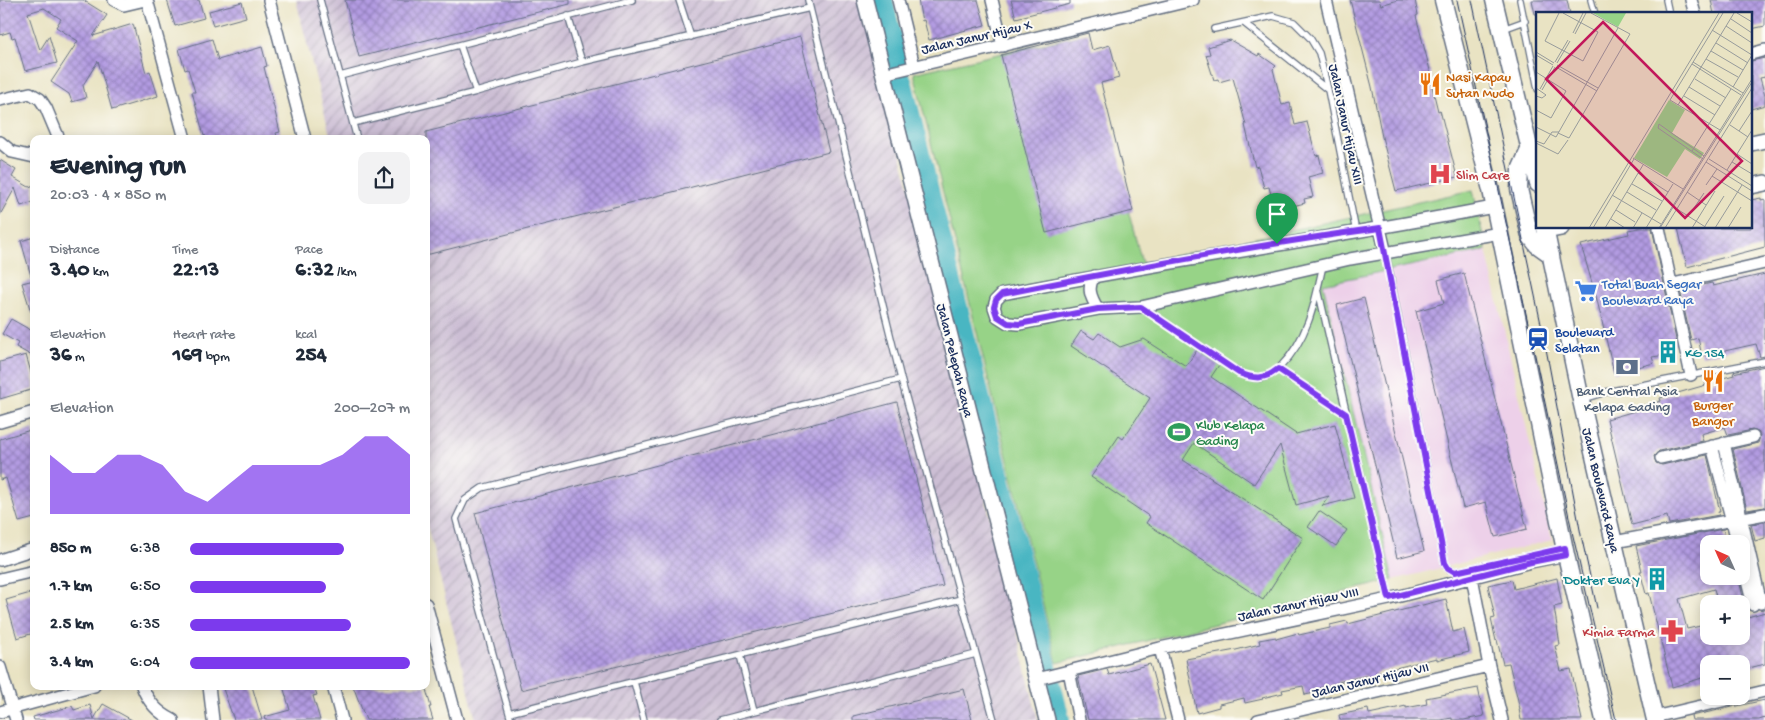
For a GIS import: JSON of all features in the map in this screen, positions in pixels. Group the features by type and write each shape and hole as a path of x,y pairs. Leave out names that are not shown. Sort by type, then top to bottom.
{"main road":[{"path":"1443,0 1491,190 1566,551 1604,720"},
{"path":"1494,0 1536,176"},
{"path":"1529,150 1520,170 1518,189 1530,236 1537,245 1551,255"},
{"path":"1491,190 1500,194 1509,194 1518,189"},
{"name":"Jalan Boulevard Raya","path":"1551,229 1551,255 1581,400 1654,718"},
{"path":"1501,240 1522,233 1530,236"}],"street":[{"path":"114,0 124,4 146,0 184,135"},
{"path":"269,0 305,135"},
{"name":"Jalan Pelepah Raya","path":"865,0 1039,679 1047,720"},
{"path":"898,0 908,68"},
{"path":"992,0 1003,46"},
{"name":"Jalan Janur Hijau X","path":"883,74 1194,0"},
{"path":"1326,0 1386,254"},
{"path":"1752,54 1765,50"},
{"path":"0,100 30,93 40,99 46,108 57,135"},
{"path":"1752,143 1765,140"},
{"path":"0,142 12,152 30,156"},
{"path":"1752,186 1765,183"},
{"path":"1494,207 1095,276 1002,294 996,300 994,307 997,316 1003,321 1019,324 1098,309 1141,307 1324,265 1386,254 1501,240"},
{"path":"1659,229 1691,375"},
{"path":"1672,284 1765,263"},
{"path":"1095,276 1091,281 1090,292 1098,309"},
{"path":"0,422 30,413"},
{"path":"1661,458 1753,437"},
{"path":"1724,443 1737,520 1738,535"},
{"path":"1712,446 1737,520 1760,604"},
{"path":"1614,542 1765,514"},
{"path":"0,560 30,550"},
{"name":"Jalan Janur Hijau VIII","path":"1039,679 1160,648 1389,598 1531,562 1566,551"},
{"path":"0,579 30,572"},
{"path":"1472,577 1489,666 1502,720"},
{"path":"1750,579 1760,604"},
{"path":"430,619 457,720"},
{"path":"1160,648 1178,720"},
{"name":"Jalan Janur Hijau VII","path":"1258,720 1489,666"},
{"path":"0,667 16,720"},
{"path":"1064,672 1079,720"},
{"path":"0,712 79,690"},
{"path":"144,690 152,705 172,720"},
{"path":"209,690 213,720"},
{"path":"334,690 342,720"},
{"path":"1654,718 1765,691"}],"lane":[{"path":"320,0 356,135"},
{"path":"340,76 632,0"},
{"path":"679,0 691,37"},
{"path":"808,0 901,379 994,720"},
{"path":"1520,0 1536,79"},
{"path":"352,123 476,92 582,62 810,8"},
{"path":"568,16 582,62"},
{"name":"Jalan Janur Hijau XIII","path":"1214,29 1273,16 1294,22 1310,38 1318,53 1328,90 1356,232"},
{"path":"1501,29 1524,22"},
{"path":"1244,23 1328,90"},
{"path":"460,45 476,92"},
{"path":"1386,254 1445,563 1448,568 1455,572 1566,551"},
{"path":"1141,307 1239,373 1248,377 1260,378 1270,375 1278,369 1299,343 1309,322 1324,265"},
{"path":"1318,289 1389,598"},
{"path":"1581,400 1606,392 1765,362"},
{"path":"1278,369 1346,414"},
{"path":"901,379 482,488 465,500 456,519 510,717 634,682 962,599"},
{"path":"720,720 976,654"},
{"path":"740,655 754,711"},
{"path":"634,682 644,720"}],"shaded area":[{"path":"296,0 862,0 952,358 1038,720 476,720 430,538 430,135 330,135"},
{"path":"1486,250 1552,540 1393,580 1323,284"}],"green space":[{"name":"Klub Kelapa Gading","path":"1082,35 1142,263 1473,190 1486,250 1323,284 1393,580 1057,663 914,73"}],"building":[{"path":"0,0 83,0 107,15 93,36 133,24 146,73 150,71 158,96 112,110 98,61 83,85 86,98 72,102 69,94 51,82 78,41 56,27 61,19 44,8 28,13 40,50 49,36 57,63 25,71 15,37 12,38 10,32 0,35"},
{"path":"167,0 199,0 204,18 175,26"},
{"path":"345,0 570,0 570,4 359,57"},
{"path":"918,0 978,0 985,25 929,40 924,20 922,21"},
{"path":"1011,0 1070,0 1070,4 1016,18"},
{"path":"1350,0 1379,0 1381,5 1398,0 1415,0 1418,15 1416,16 1432,78 1430,78 1457,177 1396,191"},
{"path":"1532,0 1567,0 1570,12 1536,12 1535,14"},
{"path":"1711,0 1765,0 1765,26 1752,29 1752,12 1714,12"},
{"path":"242,2 246,17 213,26 209,11"},
{"path":"1088,33 1092,50 1110,45 1119,78 1101,83 1133,211 1046,233 1001,55"},
{"path":"800,37 829,152 430,254 430,135 426,135 426,132"},
{"path":"212,39 218,60 262,47 267,66 264,67 280,132 276,133 277,135 204,135 192,92 195,92 188,69 185,70 179,49"},
{"path":"1230,40 1258,56 1259,54 1276,66 1273,69 1282,105 1290,103 1295,125 1307,122 1316,156 1319,155 1323,173 1308,177 1313,197 1304,199 1305,203 1280,209 1279,206 1274,207 1269,187 1264,188 1258,166 1255,167 1233,78 1219,82 1218,79 1214,80 1206,55 1210,54 1208,47"},
{"path":"1765,58 1765,77 1760,78 1765,96 1765,105 1752,109 1752,61"},
{"path":"0,160 16,170 12,177 30,187 30,203 21,206 15,188 0,215"},
{"path":"1765,199 1765,247 1687,267 1678,229 1752,229 1752,200"},
{"path":"1652,229 1677,344 1672,345 1673,354 1652,357 1654,363 1614,373 1597,300 1581,245 1629,234 1628,230"},
{"path":"30,238 30,272 21,241"},
{"path":"1464,273 1527,529 1495,537 1486,502 1463,508 1416,311 1444,303 1438,280"},
{"path":"1765,274 1765,356 1760,357 1756,344 1702,356 1698,338 1691,340 1680,290 1712,283 1713,286"},
{"path":"30,281 30,309 22,283"},
{"path":"1364,298 1424,551 1397,558 1337,305"},
{"path":"11,319 30,330 30,355 16,347 18,343 2,334"},
{"path":"1081,331 1094,339 1099,333 1120,347 1144,339 1186,366 1197,350 1219,365 1211,377 1296,434 1335,424 1354,498 1322,506 1329,496 1296,505 1280,445 1254,484 1194,443 1183,460 1303,538 1263,600 1146,523 1150,517 1091,477 1119,436 1123,439 1150,398 1071,346"},
{"path":"26,355 30,369 30,390 0,399 0,362"},
{"path":"1765,366 1765,507 1747,510 1733,449 1758,443 1760,435 1752,430 1728,435 1725,427 1701,434 1703,441 1659,451 1654,456 1656,463 1662,465 1707,455 1720,512 1718,512 1719,515 1669,524 1667,516 1632,525 1607,419 1642,409 1641,406 1661,401 1660,398 1706,385 1705,383 1734,375 1733,373"},
{"path":"897,402 943,586 521,690 475,513"},
{"path":"30,430 30,519 19,522 6,478 0,480 0,439"},
{"path":"1319,511 1347,530 1336,546 1308,527"},
{"path":"1765,522 1765,538 1755,541 1751,524"},
{"path":"1723,529 1725,535 1700,535 1700,585 1740,585 1743,595 1716,595 1714,589 1679,599 1687,629 1700,626 1700,645 1750,645 1750,616 1765,612 1765,664 1750,668 1750,655 1700,655 1700,679 1672,687 1649,593 1646,594 1640,571 1642,571 1636,546"},
{"path":"1557,578 1562,605 1554,607 1560,645 1555,646 1561,671 1571,669 1582,720 1521,720 1509,663 1503,664 1496,641 1491,619 1495,618 1488,585 1512,580 1514,589"},
{"path":"30,593 30,634 17,638 6,600"},
{"path":"1446,599 1453,632 1464,629 1469,652 1376,673 1378,678 1366,680 1365,676 1338,682 1339,684 1319,688 1320,692 1305,695 1303,686 1282,690 1283,693 1245,703 1244,698 1219,704 1219,707 1197,713 1186,659 1236,650 1260,644 1259,640 1276,637 1276,639 1298,633 1299,635 1330,628 1330,625 1347,621 1348,624"},
{"path":"1150,664 1165,720 1088,720 1078,676 1107,669 1109,675"},
{"path":"1478,688 1484,716 1464,720 1452,720 1452,718 1441,720 1340,720 1339,715 1368,709 1369,714 1406,706 1406,708 1427,704 1426,698"},
{"path":"964,689 972,720 853,720 853,716"},
{"path":"223,690 253,690 262,720 234,720"},
{"path":"284,690 315,690 317,695 313,696 320,720 265,720 264,717 290,710"},
{"path":"355,690 426,690 433,720 366,720"},
{"path":"1765,700 1765,718 1759,720 1692,720 1691,716 1750,705 1750,703"},
{"path":"103,704 132,720 34,720 33,717 72,706 74,710 90,705 94,719"}],"waterway":[{"path":"881,0 895,60"},
{"path":"900,81 1058,720"}],"tram line":[{"path":"1457,0 1573,536 1616,720"},
{"path":"1472,0 1544,338 1581,535 1597,608"}],"place":[{"name":"Nasi Kapau Sutan Mudo","path":"1430,84"},
{"name":"Slim Care","path":"1440,174"},
{"name":"Total Buah Segar Boulevard Raya","path":"1586,291"},
{"name":"Boulevard Selatan","path":"1538,339"},
{"name":"KG 154","path":"1668,352"},
{"name":"Bank Central Asia Kelapa Gading","path":"1627,367"},
{"name":"Burger Bangor","path":"1713,381"},
{"name":"Klub Kelapa Gading","path":"1179,432"},
{"name":"Dokter Eva Y","path":"1657,579"},
{"name":"Kimia Farma","path":"1672,631"}],"route":[{"path":"1380,228 1445,563 1448,568 1455,572 1565,548 1566,555 1389,598 1346,414 1278,369 1270,375 1260,378 1248,377 1239,373 1141,307 1098,309 1019,324 1003,321 997,316 994,307 996,300 1002,294 1277,244 1380,228"}]}
